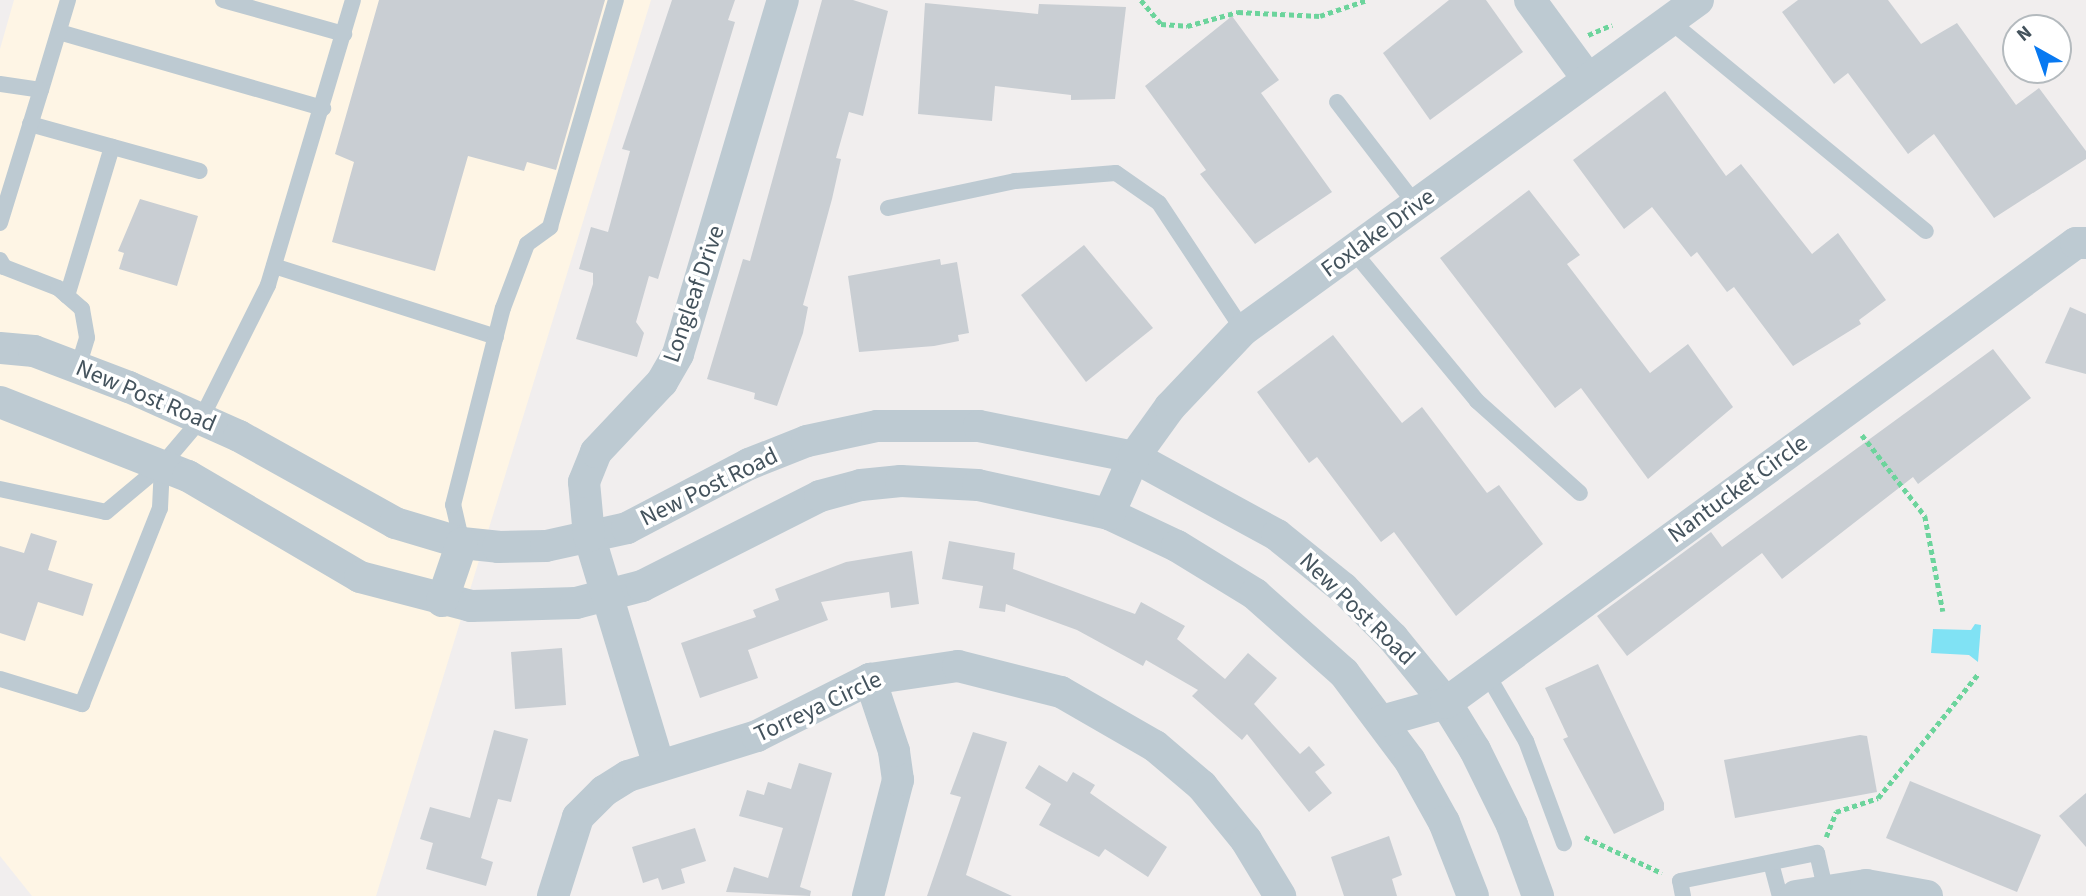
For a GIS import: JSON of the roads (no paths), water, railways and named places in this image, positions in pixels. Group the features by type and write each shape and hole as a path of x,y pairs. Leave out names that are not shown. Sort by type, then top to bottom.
{"street":[{"name":"Longleaf Drive","path":"659,766 589,536 584,482 596,452 662,382 678,354 783,0"},
{"path":"1530,0 1587,78"},
{"name":"Foxlake Drive","path":"1109,514 1134,457 1189,383 1243,330 1698,0"},
{"name":"Nantucket Circle","path":"1382,721 1446,703 1560,615 2076,243 2086,243"},
{"name":"New Post Road","path":"0,348 34,351 201,419 385,518 461,543 545,546 589,536 657,516 749,464 807,441 877,426 979,426 1134,457 1240,511 1311,560 1393,638 1446,703 1494,785 1538,896"},
{"path":"0,402 162,465 213,490 332,565 442,601 535,607 607,596 695,564 820,496 861,485 901,481 978,485 1109,514 1177,546 1266,602 1344,673 1382,721 1444,822 1474,896"},
{"path":"442,601 461,543"},
{"name":"Torreya Circle","path":"553,896 578,817 604,790 659,766 757,736 870,679 928,667 987,669 1096,708 1155,746 1202,786 1246,840 1280,896"},
{"path":"868,896 898,780 894,751 870,679"},
{"path":"1818,894 1866,885 1927,896"}],"lane":[{"path":"0,223 68,0"},
{"path":"223,0 344,34"},
{"path":"0,489 93,513 106,512 162,465 201,419 274,266 353,0"},
{"path":"461,543 453,505 496,337 527,244 550,227 617,0"},
{"path":"1670,21 1926,231"},
{"path":"59,32 323,108"},
{"path":"0,84 41,90"},
{"path":"1337,102 1416,205"},
{"path":"30,124 200,171"},
{"path":"67,296 112,147"},
{"path":"888,208 1015,181 1116,173 1159,203 1243,330"},
{"path":"1353,251 1477,401 1580,493"},
{"path":"0,260 4,267 67,296 82,309 87,338 78,368"},
{"path":"274,266 496,337"},
{"path":"0,679 82,704 160,508 162,465"},
{"path":"1486,674 1526,741 1564,843"},
{"path":"1681,888 1817,853 1818,894"},
{"path":"1771,863 1780,896"}],"water":[{"path":"1975,624 1981,625 1978,662 1969,655 1931,653 1933,629 1971,630"}]}
